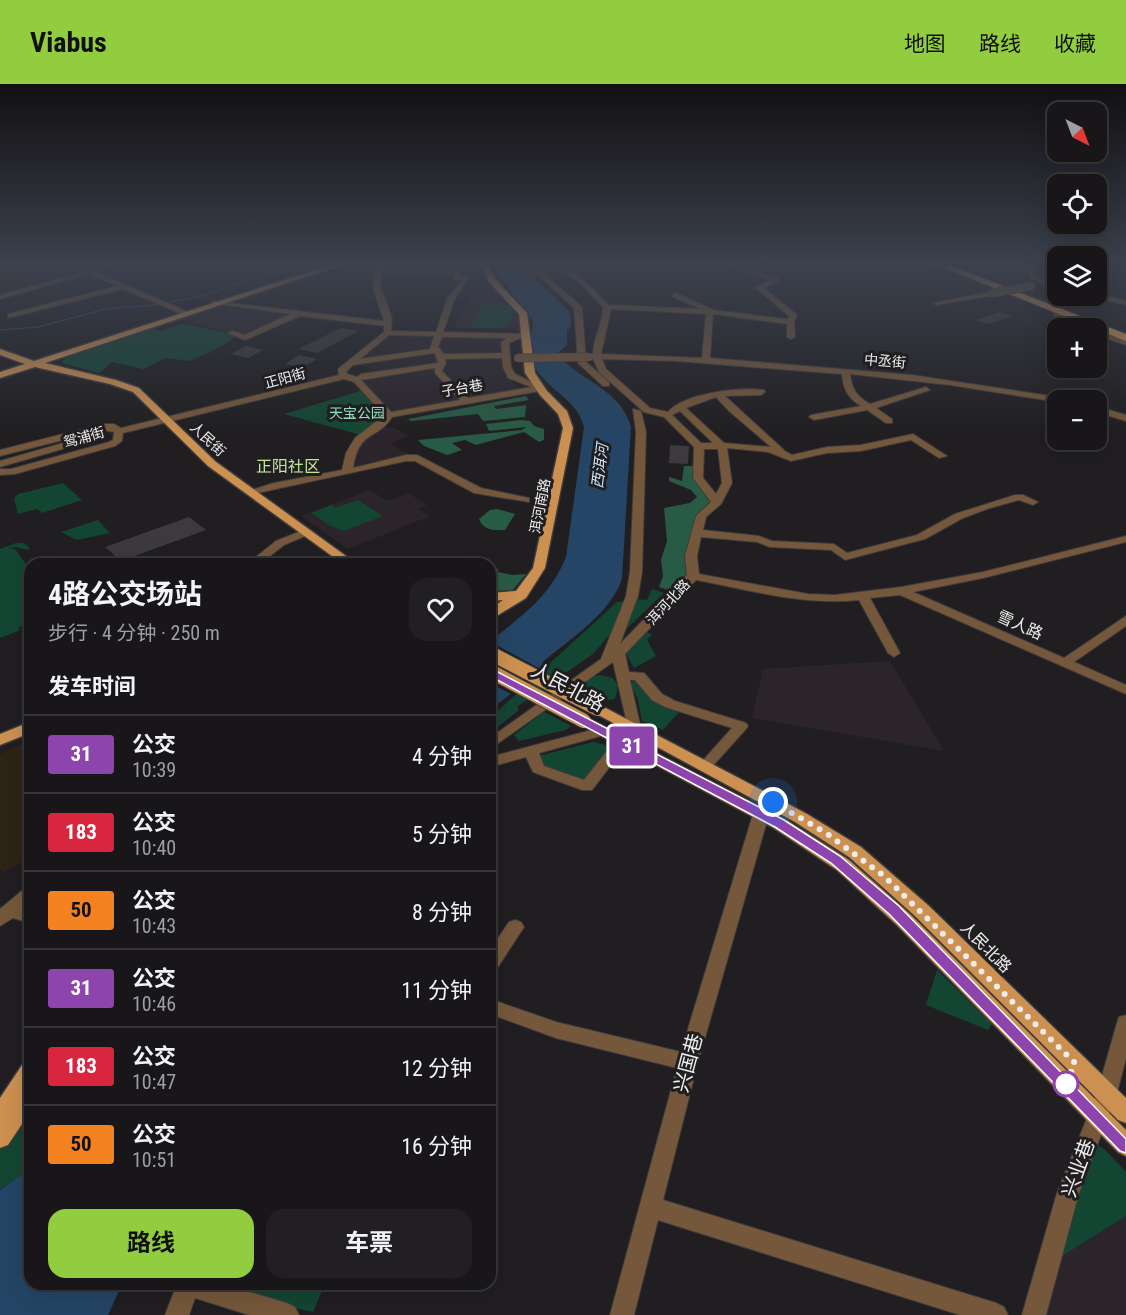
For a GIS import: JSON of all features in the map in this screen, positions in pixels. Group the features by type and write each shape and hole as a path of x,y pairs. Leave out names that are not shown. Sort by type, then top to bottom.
{"highway":[{"path":"1083,321 1126,337"},
{"path":"1087,321 1126,337"}],"main road":[{"path":"33,363 161,321"},
{"path":"2,372 72,352 162,321"},
{"name":"洱河南路","path":"496,613 525,595 547,569 574,436 574,422 571,415 549,392 540,388 529,370 522,336 523,321"},
{"name":"人民街","path":"0,352 33,363 123,385 140,393 212,464 343,558"},
{"path":"72,352 58,358 56,363 98,374 123,385"},
{"path":"0,357 16,363 2,372"},
{"path":"496,597 525,595"},
{"name":"人民北路","path":"496,657 828,854 875,892 1126,1145"},
{"name":"人民北路","path":"496,674 591,715 603,731 628,735 705,766 809,822 867,862 917,906 1126,1113"},
{"path":"0,734 24,724"},
{"path":"0,740 24,730"},
{"path":"0,1116 24,1081"},
{"path":"0,1138 24,1102"}],"street":[{"path":"232,333 245,338 281,321"},
{"path":"345,321 440,333 522,336"},
{"path":"347,472 351,450 359,438 386,420 389,415 357,380 344,376 341,371 387,328 388,321"},
{"path":"442,321 434,348 439,358 438,371 466,401"},
{"path":"531,751 538,769 587,786 628,735 623,676 613,657 632,596 636,572 641,410 602,370 593,356 607,321"},
{"path":"706,361 709,321"},
{"path":"785,321 789,322 792,327 791,337"},
{"path":"580,324 596,344"},
{"path":"580,324 579,352 582,363 641,410 667,415 699,446 747,446 780,452 791,458 827,450 861,448 913,437 942,456"},
{"path":"522,336 505,342 511,376 540,388"},
{"path":"1107,336 1126,343"},
{"name":"中丞街","path":"439,358 593,356 706,361 936,380 1047,398"},
{"path":"351,363 439,358"},
{"path":"361,377 439,358"},
{"path":"846,372 847,387 856,399 889,421"},
{"name":"正阳街","path":"168,421 344,376"},
{"name":"子台巷","path":"389,415 540,388"},
{"path":"814,417 870,407 926,390"},
{"path":"667,415 689,401 718,394 761,392"},
{"path":"718,394 725,404 770,440 780,452"},
{"path":"680,407 722,446 727,483 717,502 698,478 699,446"},
{"path":"1107,412 1126,418"},
{"name":"鸳浦街","path":"0,472 11,472 112,444 117,441 119,431 168,421"},
{"path":"0,453 102,427 114,427 119,431"},
{"path":"0,464 119,431"},
{"path":"252,493 406,458 417,458 478,490 525,500"},
{"path":"696,533 759,539 770,544 834,547 845,557 921,537 959,516 986,506 1019,497 1034,502"},
{"name":"洱河北路","path":"496,742 613,657 693,576 691,556 701,516 717,502"},
{"path":"261,558 280,543 306,532"},
{"path":"693,576 808,598 863,596 983,575 1126,539"},
{"name":"雪人路","path":"901,591 1126,690"},
{"path":"863,596 894,653"},
{"path":"1065,663 1126,620"},
{"path":"623,676 639,676 657,697 670,704 741,726 705,766"},
{"path":"496,760 603,731"},
{"name":"兴国巷","path":"622,1315 688,1062 761,814"},
{"path":"5,914 24,898"},
{"path":"5,914 24,916"},
{"path":"496,956 515,927"},
{"path":"496,1008 556,1030 688,1062"},
{"name":"兴业巷","path":"1034,1315 1068,1193 1107,1094 1126,1023"},
{"path":"651,1207 996,1315"},
{"path":"177,1315 187,1290"},
{"path":"205,1290 287,1315"}],"shaded area":[{"path":"187,321 278,321 246,337"},
{"path":"456,321 519,321 519,329 453,328"},
{"path":"398,335 504,337 502,353 507,373 519,389 390,413 361,378 366,376 370,369 354,362 375,343"},
{"path":"381,427 395,428 409,436 390,444 409,454 355,467 356,452 366,439"},
{"path":"370,490 387,501 408,493 427,505 418,509 430,516 348,549 301,516"},
{"path":"890,661 944,751 752,718 763,669"},
{"path":"24,743 24,861 3,872 0,868 0,754"},
{"path":"1104,1149 1126,1172 1126,1315 1037,1315"}],"green space":[{"path":"474,321 510,321 509,325 500,328 470,328"},
{"path":"183,324 238,335 220,347 190,361 166,358 143,369 112,362 100,373 62,362 67,356 151,328 161,331"},
{"name":"天宝公园","path":"363,390 386,415 361,435 284,414"},
{"path":"526,396 529,400 494,406 496,409 526,405 525,417 483,421 478,414 411,421 408,419"},
{"path":"530,421 534,426 544,429 544,440 539,442 524,432 476,445 465,440 452,443 462,450 447,455 424,446 418,440 522,430 526,427 489,431 486,424"},
{"path":"684,466 696,466 714,501 703,510 688,575 671,591 659,587 663,576 661,560 667,541 664,508 690,503 697,497 691,490 669,481 669,477 682,481"},
{"path":"63,483 82,500 42,513 37,509 18,514 14,498 18,494"},
{"path":"358,500 383,516 344,531 331,526 311,513 331,505 335,508"},
{"path":"497,509 515,514 505,530 486,528 479,519 490,510"},
{"path":"98,520 110,533 77,540 61,532"},
{"path":"16,543 23,543 30,548 28,550 16,547 9,549 15,549 24,562 24,625 18,628 21,630 0,638 0,549"},
{"path":"496,568 498,572 512,575 526,574 513,590 496,591"},
{"path":"652,589 664,593 622,633 635,599 647,600"},
{"path":"624,601 612,632 593,654 518,706 518,711 496,728 496,712 617,602"},
{"path":"647,632 652,634 647,640 656,656 634,668 626,654"},
{"path":"594,676 613,678 618,686 615,699 602,701 576,687"},
{"path":"637,679 661,701 679,712 663,730 642,721 638,699 630,683"},
{"path":"544,712 571,726 566,730 519,741 514,735"},
{"path":"593,742 611,749 586,784 547,771 538,756"},
{"path":"937,970 992,1024 988,1030 926,1005"},
{"path":"24,1115 24,1173 0,1190 0,1150"},
{"path":"1091,1141 1104,1149 1126,1172 1126,1216 1054,1261"},
{"path":"248,1290 322,1290 313,1312 284,1306 256,1296"}],"water":[{"name":"西洱河","path":"533,321 571,321 571,327 567,330 567,345 557,354 577,372 609,394 626,414 631,427 622,579 609,603 599,614 544,661 541,671 496,705 496,637 524,614 543,594 552,583 566,557 584,427 573,407 547,382 533,364 530,341"},
{"path":"23,1174 24,1290 119,1290 108,1315 0,1315 0,1190"}],"pier":[{"path":"496,645 544,671 513,695 496,686"}],"building":[{"path":"341,328 358,331 317,353 299,349"},
{"path":"246,346 263,350 248,358 231,354"},
{"path":"299,355 317,359 303,367 285,364"},
{"path":"670,445 689,446 688,464 669,463"},
{"path":"189,517 206,530 129,558 118,558 105,547"}],"waterway":[{"path":"0,330 38,327 59,321"}],"bus line":[{"name":"31","path":"496,674 751,808 805,838 836,859 894,910 1126,1145"}],"district":[{"name":"正阳社区","path":"288,466"}],"route":[{"path":"773,802 855,852 922,911 1075,1063 1066,1084"}]}
